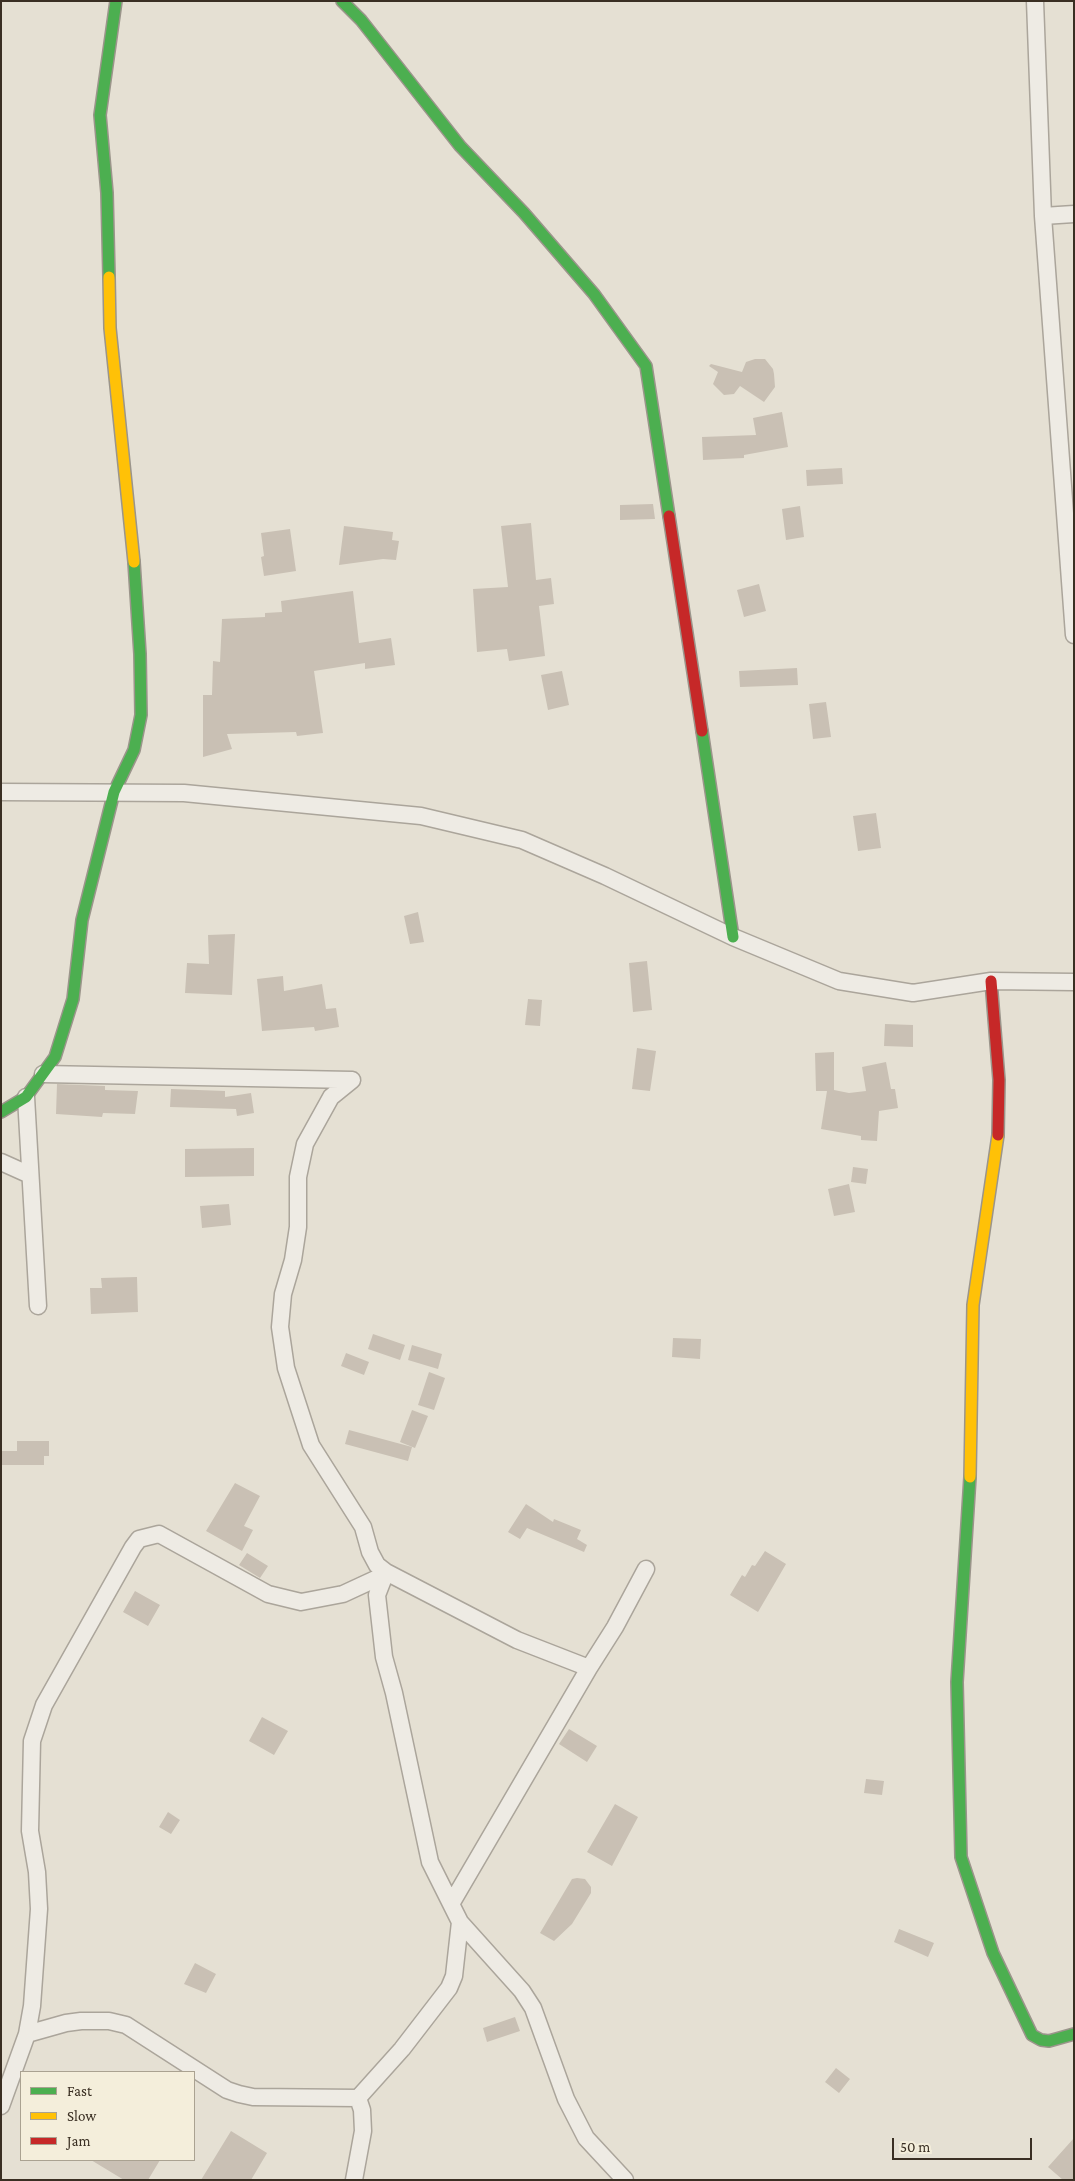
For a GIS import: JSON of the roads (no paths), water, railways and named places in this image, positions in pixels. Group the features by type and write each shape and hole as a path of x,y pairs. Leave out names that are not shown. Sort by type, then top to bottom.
{"street":[{"path":"1,1112 26,1097 55,1057 73,999 82,920 114,792 134,750 141,715 136,584 110,328 107,193 100,115 116,1"},
{"path":"342,1 361,20 460,146 524,213 594,294 646,366 733,937"},
{"path":"1035,1 1044,216 1074,635"},
{"path":"1044,216 1074,214"},
{"path":"1,792 184,793 421,816 522,840 605,876 733,937 839,981 913,993 991,981 1074,982"},
{"path":"991,981 999,1080 999,1131 973,1305 969,1510 957,1682 961,1858 993,1953 1032,2035 1041,2040 1050,2041 1074,2034"},
{"path":"43,1074 352,1080 332,1097 305,1144 298,1177 298,1227 293,1260 283,1294 280,1327 286,1368 311,1444 363,1527 370,1552 377,1565 385,1573 517,1640 589,1668"},
{"path":"26,1097 38,1306"},
{"path":"1,1162 30,1175"},
{"path":"1,2106 27,2034 32,2006 39,1909 37,1872 30,1832 32,1741 44,1705 133,1547 139,1539 159,1534 268,1594 301,1602 343,1594 385,1573"},
{"path":"451,1904 589,1668 616,1627 646,1569"},
{"path":"385,1573 377,1596 384,1658 402,1730 430,1862 460,1922 522,1991 533,2008 566,2099 586,2138 625,2180"},
{"path":"27,2034 74,2022 108,2021 126,2025 227,2090 239,2094 253,2097 358,2098 402,2049 450,1988 454,1976 460,1922"},
{"path":"354,2180 363,2125 362,2110 358,2098"}]}
